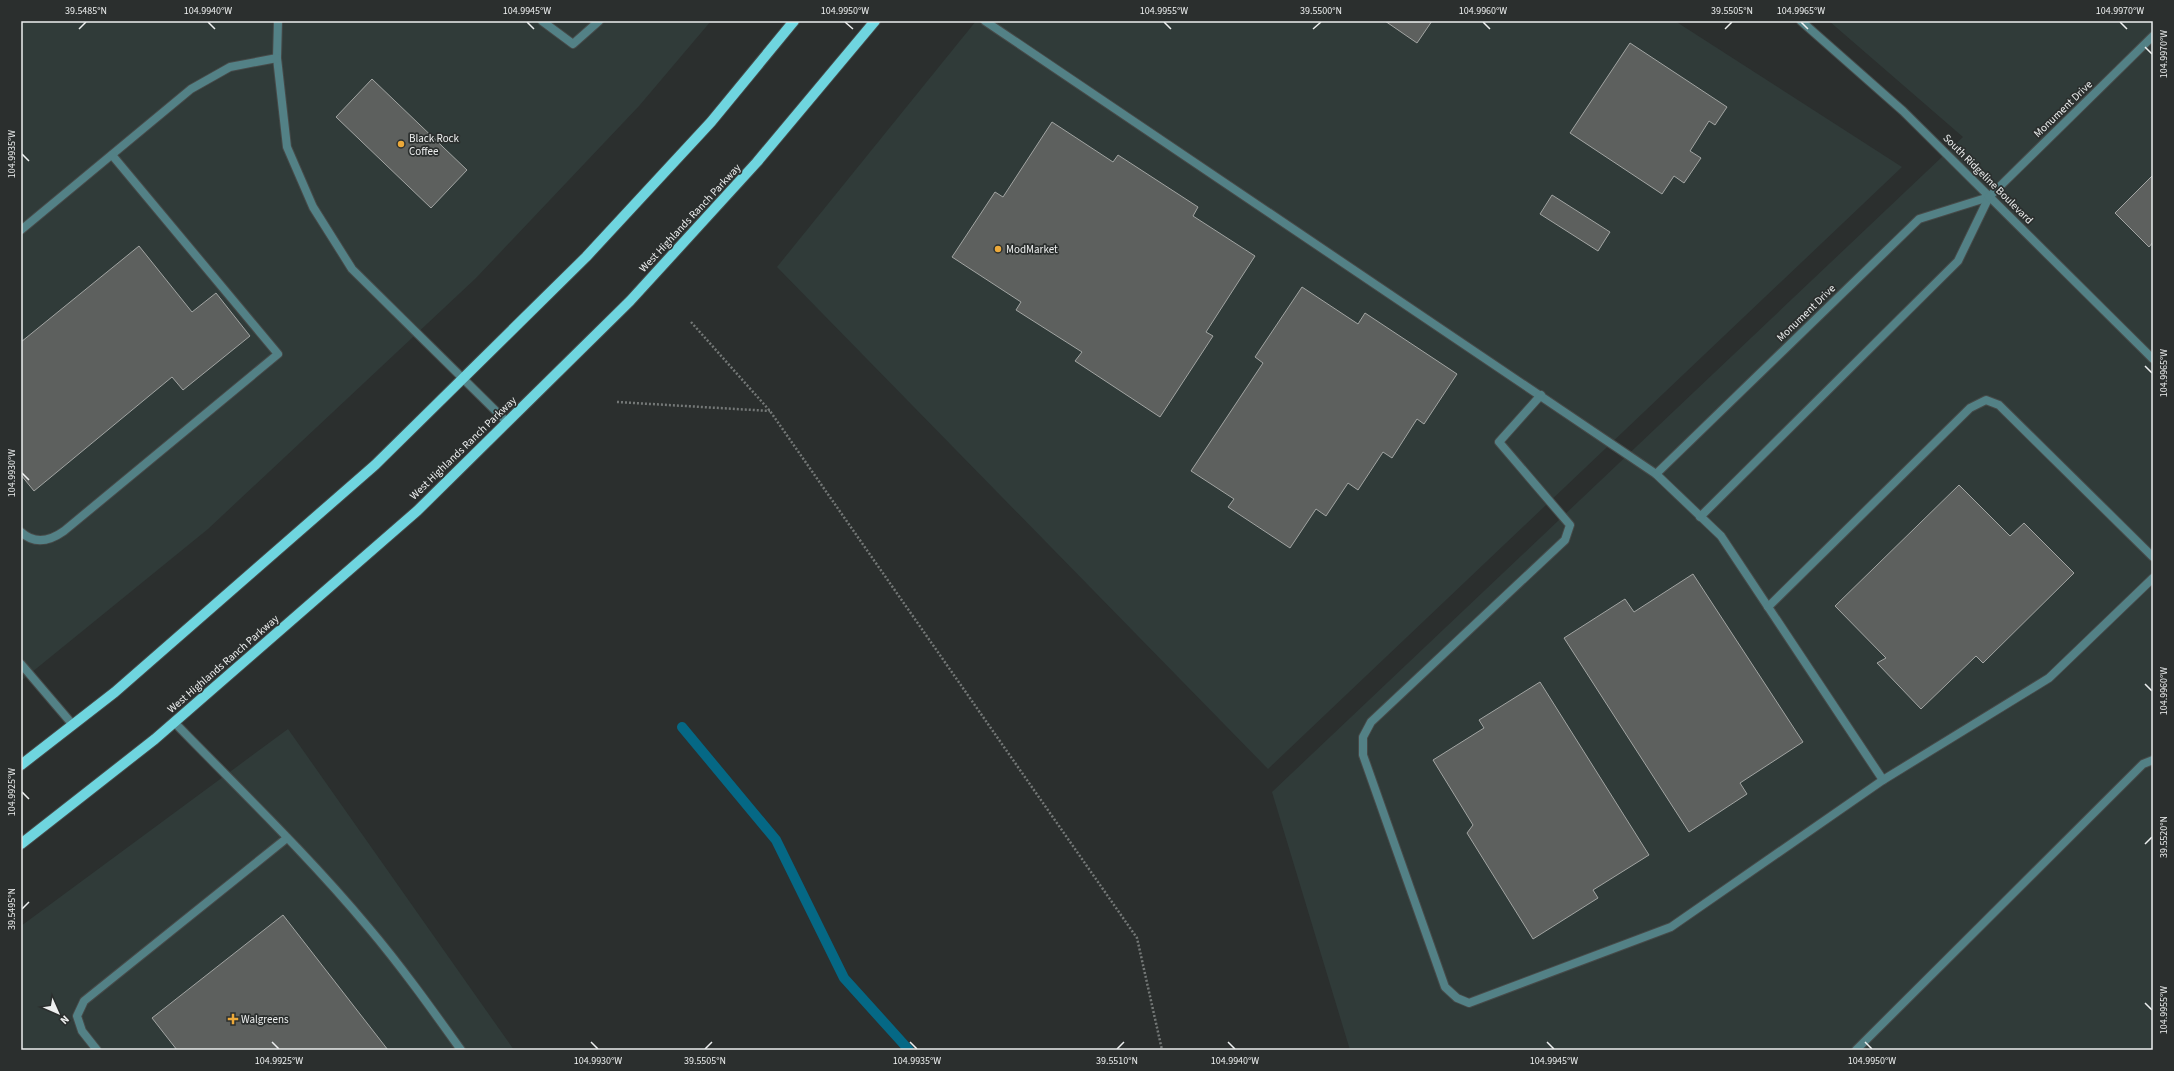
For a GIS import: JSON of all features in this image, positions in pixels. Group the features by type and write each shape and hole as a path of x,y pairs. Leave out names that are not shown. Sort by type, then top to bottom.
{"main road":[{"path":"21,765 115,692 375,465 596,246 711,122 794,21"},
{"name":"West Highlands Ranch Parkway","path":"21,844 174,722 417,511 630,301 752,168 875,21"}],"street":[{"path":"278,21 277,58 287,147 313,208 352,269 462,379 508,422"},
{"path":"542,21 573,44 599,21"},
{"path":"985,21 1656,474 1721,536 1883,780"},
{"name":"South Ridgeline Boulevard","path":"1801,21 1903,111 2153,359"},
{"name":"Monument Drive","path":"1700,517 1958,261 1989,197 2153,36"},
{"path":"21,230 192,89 230,67 277,58"},
{"path":"21,532 37,540 51,540 64,531 278,354 112,155"},
{"name":"Monument Drive","path":"1656,474 1919,219 1989,197"},
{"path":"1541,396 1499,442 1570,525 1566,540 1371,722 1363,737 1363,755 1445,987 1457,998 1469,1003 1671,927 1883,780 2049,678 2153,578"},
{"path":"1768,607 1970,408 1986,400 1999,405 2153,557"},
{"path":"21,664 73,725"},
{"path":"174,722 287,838 368,926 423,996 461,1050"},
{"path":"1856,1050 2143,764 2153,760"},
{"path":"97,1050 82,1031 77,1016 84,1001 287,838"}],"path":[{"path":"691,322 770,412 1137,938 1162,1050"},
{"path":"617,402 770,412"}],"shaded area":[{"path":"21,21 711,21 639,106 476,278 208,529 21,681"},
{"path":"976,21 1675,21 1902,167 1268,769 777,267"},
{"path":"1829,21 2153,21 2153,1050 1350,1050 1272,792 1963,137"},
{"path":"288,729 514,1050 21,1050 21,926"}],"building":[{"path":"1385,21 1432,21 1417,43"},
{"path":"1630,43 1727,107 1715,125 1709,121 1690,151 1701,158 1684,183 1674,176 1662,194 1570,133"},
{"name":"Black Rock Coffee","path":"372,79 467,170 431,208 336,117"},
{"path":"1052,122 1113,162 1118,155 1198,207 1193,216 1255,256 1206,332 1213,336 1160,417 1075,361 1082,352 1016,310 1021,302 952,257 995,192 1003,197"},
{"path":"2153,175 2153,242 2149,247 2115,213"},
{"path":"1552,195 1610,232 1598,251 1540,214"},
{"path":"139,246 192,312 216,293 250,336 183,390 172,377 34,491 21,475 21,342"},
{"path":"1302,287 1358,324 1365,313 1457,374 1424,424 1417,419 1392,458 1383,452 1358,490 1348,483 1326,516 1316,509 1290,548 1228,507 1234,499 1191,471 1263,363 1255,357"},
{"path":"1959,485 2010,536 2024,523 2074,573 1983,663 1976,656 1921,709 1877,663 1886,658 1835,606"},
{"path":"1693,574 1803,742 1740,783 1747,794 1689,832 1564,638 1625,599 1634,612"},
{"path":"1540,682 1649,855 1593,890 1598,898 1533,939 1467,833 1473,825 1433,760 1484,728 1479,720"},
{"name":"Walgreens","path":"283,915 388,1050 177,1050 152,1018"}],"waterway":[{"path":"682,727 776,840 844,978 909,1050"}],"place":[{"name":"Black Rock Coffee","path":"401,144"},
{"name":"ModMarket","path":"998,249"},
{"name":"Walgreens","path":"233,1019"}]}
